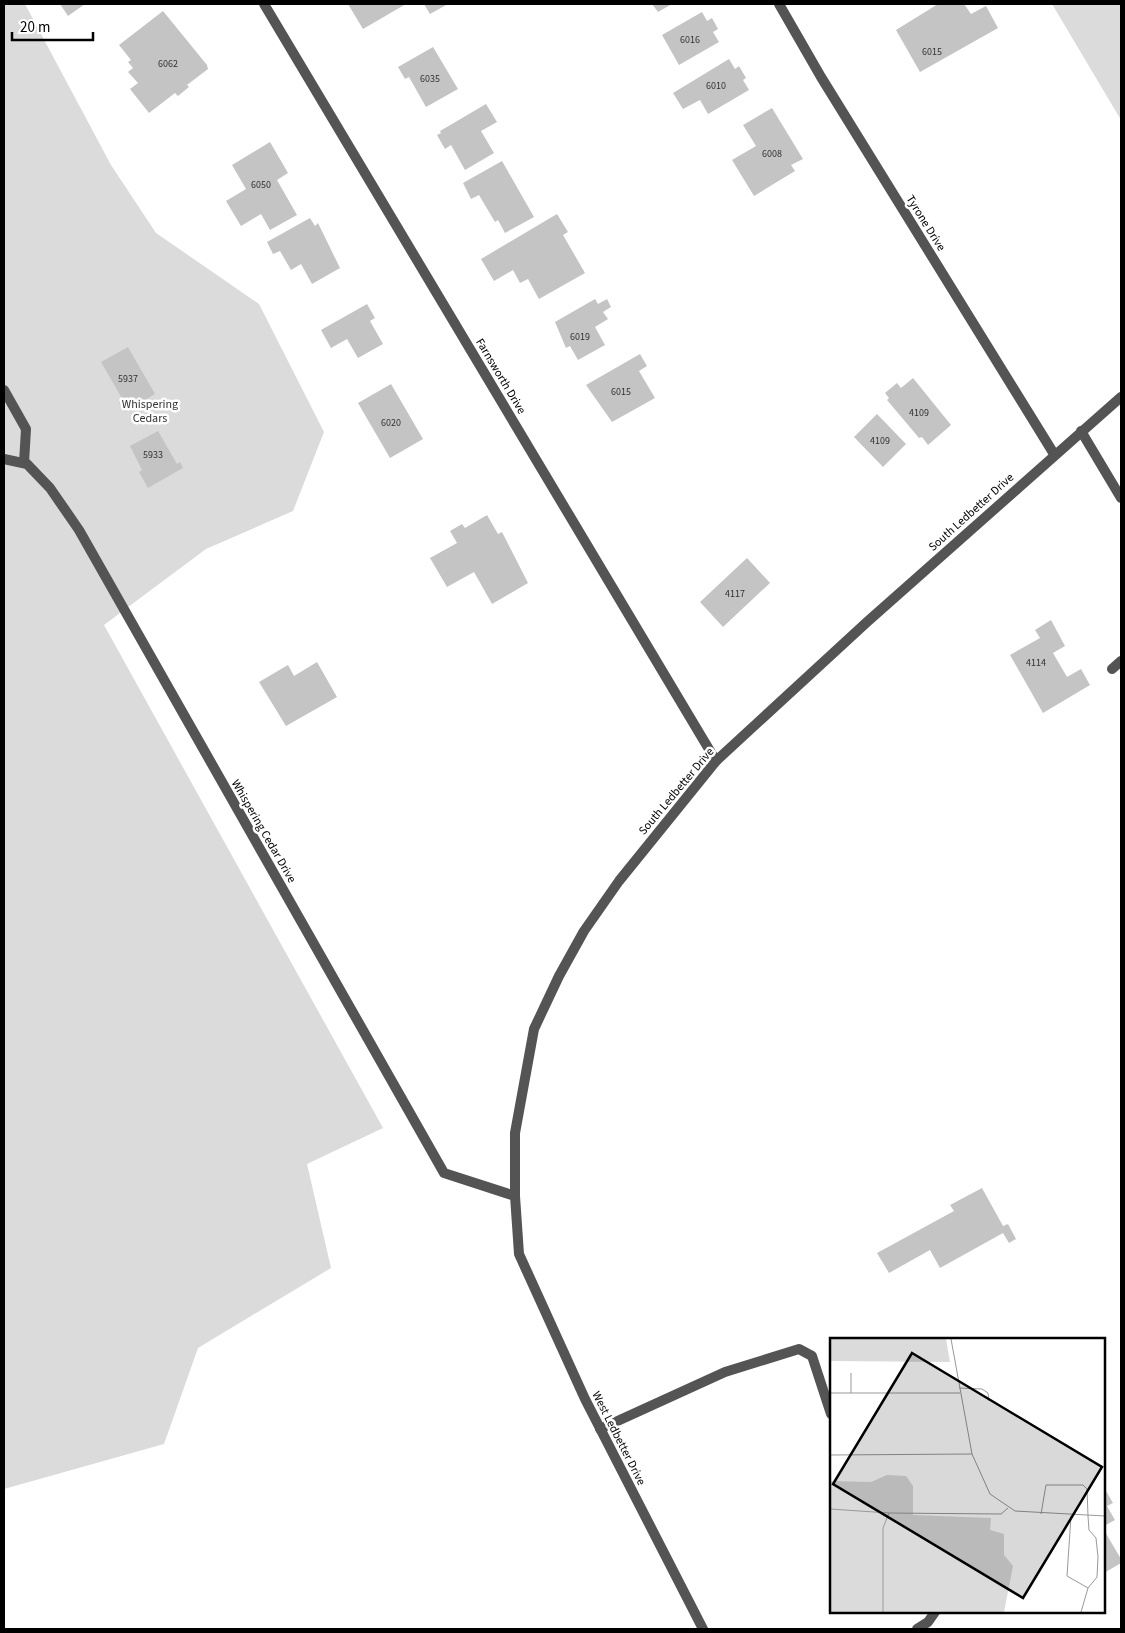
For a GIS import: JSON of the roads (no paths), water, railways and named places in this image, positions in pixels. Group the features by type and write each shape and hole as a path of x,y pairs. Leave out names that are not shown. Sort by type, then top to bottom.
{"street":[{"name":"Farnsworth Drive","path":"264,4 716,761"},
{"name":"Tyrone Drive","path":"779,4 821,77 1054,454"},
{"path":"4,390 26,429 24,463 4,459"},
{"name":"South Ledbetter Drive","path":"519,1254 515,1196 515,1133 534,1029 559,976 584,931 619,881 716,761 1054,454 1121,397"},
{"path":"1081,432 1121,498"},
{"name":"Whispering Cedar Drive","path":"24,463 50,488 79,530 444,1173 515,1196"},
{"path":"1112,668 1121,661"},
{"name":"West Ledbetter Drive","path":"519,1254 600,1428 699,1628"},
{"path":"600,1428 725,1372 799,1349 812,1356 830,1411"},
{"path":"917,1629 928,1622 935,1613"}],"park label":[{"name":"Whispering Cedars","path":"150,411"}]}
